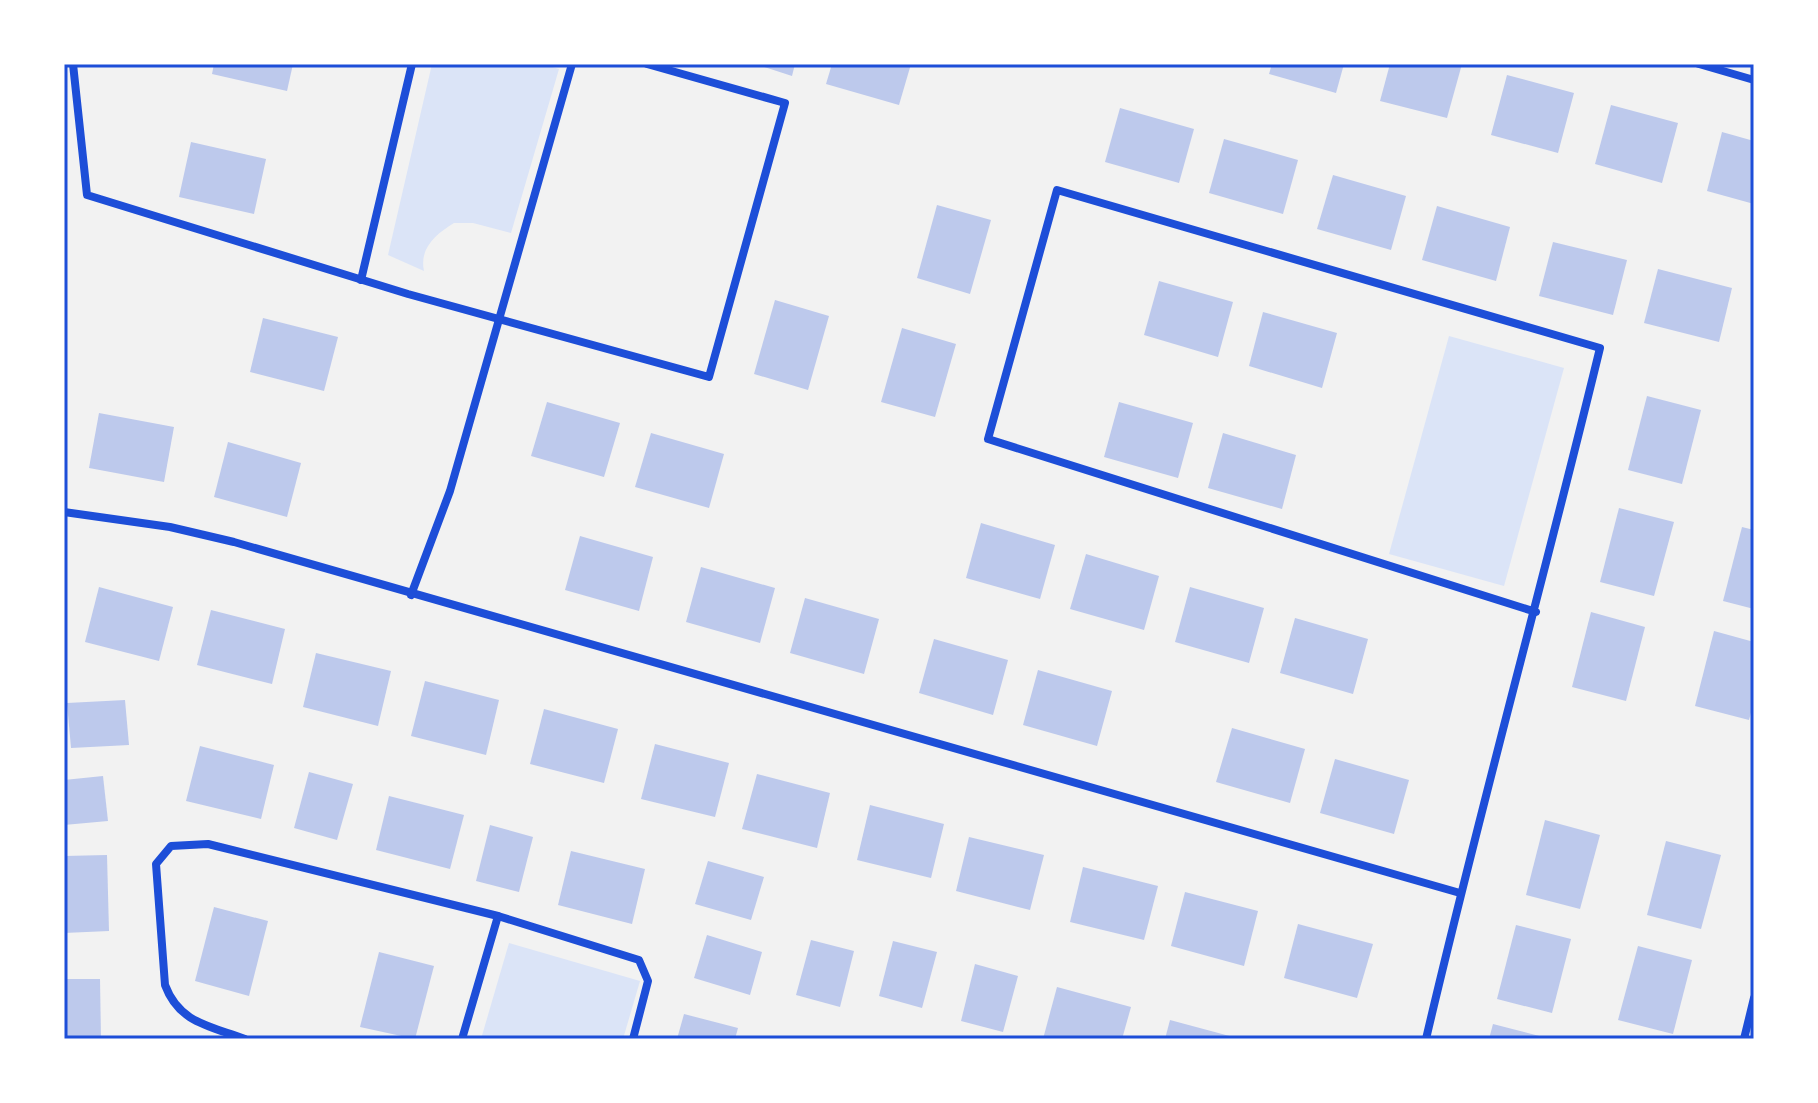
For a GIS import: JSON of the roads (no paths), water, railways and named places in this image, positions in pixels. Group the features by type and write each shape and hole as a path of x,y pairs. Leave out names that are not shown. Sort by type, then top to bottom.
{"street":[{"path":"73,64 87,195 361,280 709,377 785,103 647,64"},
{"path":"361,280 412,64"},
{"path":"411,595 450,491 572,64"},
{"path":"1699,64 1754,80"},
{"path":"1426,1039 1491,764 1536,612 1600,348 1057,190 988,439 1536,612"},
{"path":"64,512 183,530 1460,893"},
{"path":"245,1039 184,1016 172,1004 165,985 156,864 171,846 208,844 498,916 639,960 648,981 633,1039"},
{"path":"462,1039 498,916"},
{"path":"1744,1039 1752,1018 1754,998"}]}
